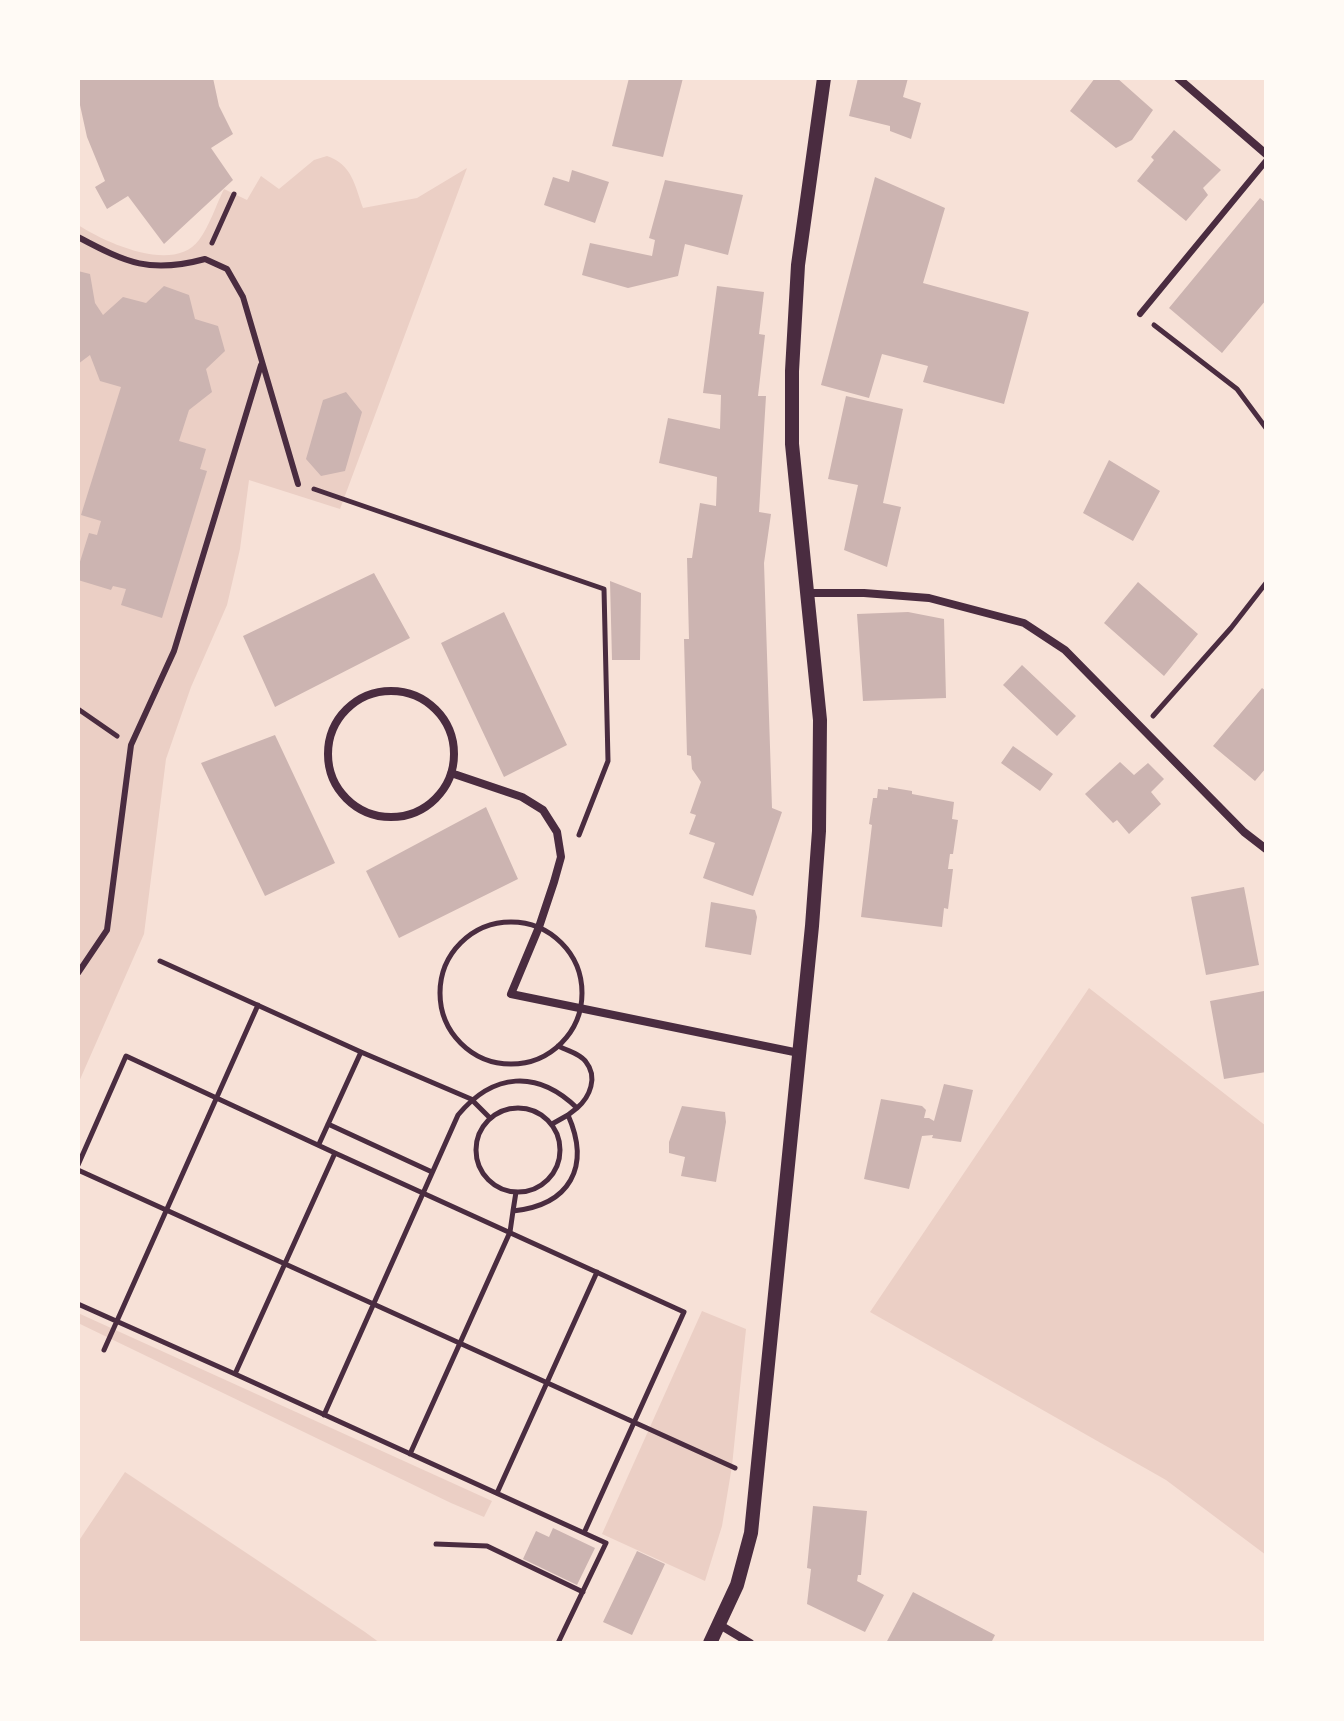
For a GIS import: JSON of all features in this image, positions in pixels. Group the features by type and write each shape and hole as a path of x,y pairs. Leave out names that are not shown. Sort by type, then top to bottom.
{"street":[{"path":"710,1643 737,1585 751,1533 819,831 820,720 792,444 792,371 798,265 824,78"},
{"path":"1178,78 1266,154"},
{"path":"807,593 929,598 1024,623 1065,650 1244,832 1266,849"},
{"path":"392,690 411,693 431,703 447,724 454,749 451,773 440,793 419,811 395,817 370,814 349,802 333,781 327,755 335,723 353,702 370,693 392,690"},
{"path":"451,773 522,797 543,810 557,832 561,857 539,927 511,994 799,1053"},
{"path":"720,1625 750,1643"}],"lane":[{"path":"1140,314 1266,161"},
{"path":"78,237 124,260 152,267 182,265 205,259 227,269 243,297 298,484"},
{"path":"78,973 107,930 131,745 174,651 261,365"}],"path":[{"path":"205,259 234,194"},
{"path":"1140,314 1237,389 1266,428"},
{"path":"298,484 604,589 608,761 575,846 561,857"},
{"path":"1142,727 1231,628 1266,583"},
{"path":"78,709 131,745"},
{"path":"160,961 471,1099 490,1118"},
{"path":"104,1350 258,1005"},
{"path":"552,1124 587,1099 593,1076 585,1059 558,1046"},
{"path":"319,1144 361,1052"},
{"path":"584,1533 634,1422 684,1312 126,1056 78,1168 166,1210 460,1344 634,1422 758,1478"},
{"path":"324,1415 458,1115 471,1099 497,1085 526,1081 545,1085 562,1094 577,1108"},
{"path":"515,1107 529,1109 552,1124 561,1150 552,1176 530,1191 502,1190 490,1182 480,1171 476,1157 476,1143 481,1129 490,1118 502,1110 515,1107"},
{"path":"513,1211 536,1209 556,1198 571,1181 579,1159 577,1136 568,1115"},
{"path":"328,1124 432,1172"},
{"path":"235,1374 335,1153"},
{"path":"410,1454 510,1232 516,1192"},
{"path":"497,1493 597,1272"},
{"path":"78,1304 606,1543 558,1643"},
{"path":"436,1544 487,1546 583,1592"}],"shaded area":[{"path":"327,156 347,170 363,208 417,198 467,168 340,509 249,480 240,549 227,605 191,687 166,759 144,934 78,1084 78,225 122,247 157,255 173,255 188,250 199,240 224,189 247,200 261,176 279,189 314,160"},
{"path":"1089,988 1266,1126 1266,1555 1166,1480 870,1312"},
{"path":"702,1311 746,1329 732,1466 722,1526 705,1581 602,1534"},
{"path":"78,1313 492,1501 484,1517 451,1503 78,1323"},
{"path":"125,1472 380,1643 78,1643 78,1542"}],"building":[{"path":"78,78 213,78 219,106 233,134 211,148 233,180 164,244 128,196 107,209 95,187 105,181 87,137 78,96"},
{"path":"629,78 683,78 663,157 612,146"},
{"path":"858,78 908,78 903,97 921,103 911,139 890,131 890,126 849,116"},
{"path":"1095,78 1117,78 1153,110 1132,140 1116,148 1070,111"},
{"path":"1174,130 1221,170 1203,188 1208,195 1186,221 1137,181 1154,160 1151,157"},
{"path":"572,170 609,182 595,223 544,205 553,177 569,182"},
{"path":"875,177 945,208 923,283 1029,312 1004,404 923,382 928,366 882,354 869,398 821,385"},
{"path":"665,180 743,195 728,255 685,244 678,276 628,288 582,275 590,243 652,256 655,240 649,238"},
{"path":"1260,198 1266,203 1266,300 1222,353 1169,308"},
{"path":"78,271 90,274 95,303 103,315 123,297 146,303 164,286 189,295 195,319 218,326 225,351 206,369 212,392 189,410 179,441 206,449 200,469 207,471 162,618 121,605 126,589 113,586 111,590 78,580 78,568 89,533 97,535 101,521 81,515 121,387 100,381 90,355 78,364"},
{"path":"717,286 764,292 759,334 765,335 758,396 766,396 759,512 771,514 764,563 772,808 782,812 753,896 703,878 715,843 689,834 696,815 690,813 701,782 692,769 691,756 687,755 684,639 689,639 687,558 692,558 700,503 716,506 717,477 659,463 668,418 720,429 721,395 703,393"},
{"path":"346,392 362,412 345,471 321,476 306,459 323,400"},
{"path":"846,396 903,409 883,503 901,507 887,567 844,550 858,485 828,479"},
{"path":"1109,460 1160,491 1133,541 1083,513"},
{"path":"374,573 410,638 275,707 243,636"},
{"path":"610,581 641,593 640,660 612,660"},
{"path":"1138,582 1198,634 1164,676 1104,623"},
{"path":"504,612 567,745 504,777 441,643"},
{"path":"908,612 944,619 946,698 863,701 857,614"},
{"path":"1022,665 1076,716 1057,736 1003,685"},
{"path":"1262,688 1266,691 1266,768 1255,781 1213,746"},
{"path":"275,735 335,863 265,896 201,763"},
{"path":"1013,746 1053,774 1040,791 1001,763"},
{"path":"1120,762 1134,775 1148,763 1164,779 1151,792 1161,804 1129,834 1117,820 1113,823 1085,794"},
{"path":"888,787 954,802 952,819 958,820 948,869 953,869 948,909 944,908 942,927 861,917 873,798 877,798 878,789 888,790"},
{"path":"486,807 518,879 399,938 366,871"},
{"path":"1244,887 1259,965 1206,975 1191,897"},
{"path":"711,902 755,910 757,917 751,955 705,947"},
{"path":"1264,991 1266,1072 1224,1079 1210,1001"},
{"path":"944,1084 973,1090 961,1142 932,1138 933,1135 922,1136 909,1189 864,1179 881,1099 922,1106 926,1110 924,1118 934,1121"},
{"path":"682,1106 725,1112 716,1182 681,1176 685,1157 669,1153 669,1142"},
{"path":"813,1506 867,1511 861,1575 858,1575 857,1581 884,1595 865,1632 807,1604"},
{"path":"553,1528 595,1548 577,1585 523,1559 536,1531 549,1537"},
{"path":"637,1551 665,1564 632,1635 603,1622"},
{"path":"913,1592 995,1635 991,1643 886,1643"}]}
